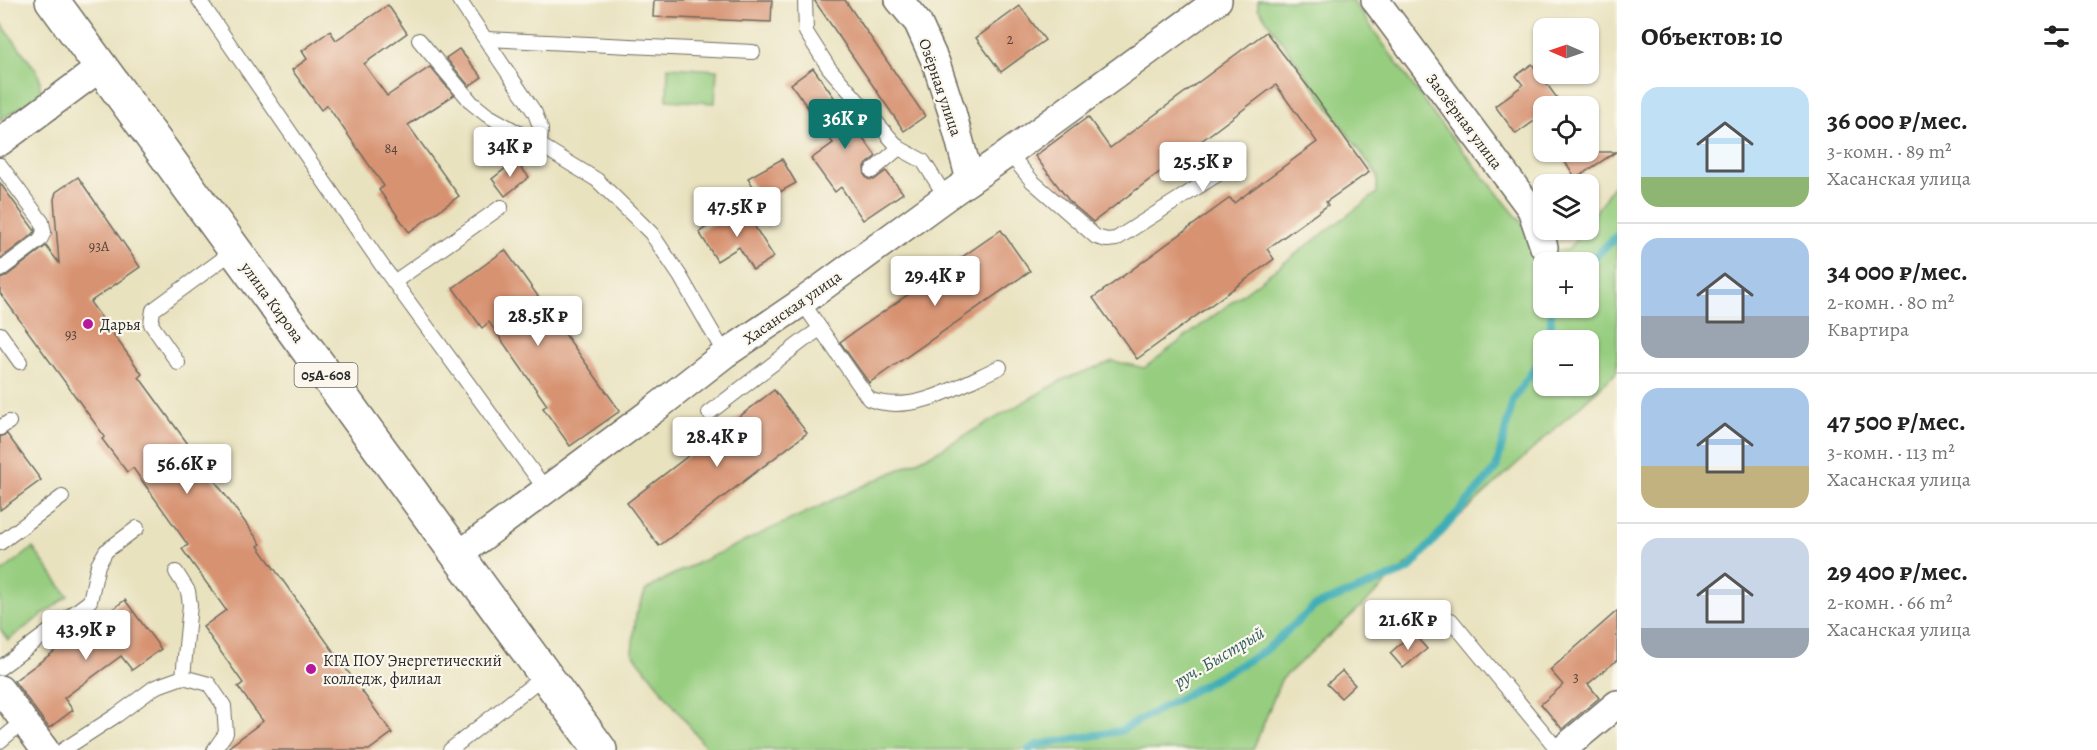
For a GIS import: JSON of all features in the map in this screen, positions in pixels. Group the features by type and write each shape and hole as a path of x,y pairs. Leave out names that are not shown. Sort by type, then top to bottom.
{"main road":[{"name":"улица Кирова","path":"52,0 600,750"}],"street":[{"name":"Озёрная улица","path":"899,0 918,22 936,63 970,180"},
{"name":"Хасанская улица","path":"457,556 725,354 802,302 1218,0"},
{"name":"Заозёрная улица","path":"1375,0 1531,209 1544,247"},
{"path":"0,142 101,67"},
{"path":"0,689 45,750"},
{"path":"1572,747 1617,704"}],"lane":[{"path":"199,0 394,282 546,490"},
{"path":"459,0 535,113 541,129 540,145"},
{"path":"805,0 806,32 829,68 899,148 923,161 946,197"},
{"path":"487,39 753,52"},
{"path":"419,40 472,103 487,115 597,180 651,233 680,276 725,354"},
{"path":"872,171 899,148"},
{"path":"1009,153 1032,181 1096,237 1107,240 1116,239 1237,162"},
{"path":"0,165 42,222 44,232 40,240 0,270"},
{"path":"394,282 501,207"},
{"path":"178,363 151,324 153,310 235,250"},
{"path":"802,302 869,399 883,404 905,405 938,395 1000,367"},
{"path":"710,413 820,329"},
{"path":"0,334 20,362"},
{"path":"0,543 62,497"},
{"path":"0,668 90,601 98,565 106,551 137,528"},
{"path":"176,572 189,591 190,605 183,677"},
{"path":"1451,620 1572,747"},
{"path":"450,750 545,675"},
{"path":"63,750 117,716 155,687 183,677 209,684 224,706 226,733 214,750"},
{"path":"0,741 24,721"}],"green space":[{"path":"1258,0 1352,0 1436,118 1533,237 1533,240 1536,240 1544,250 1568,250 1576,240 1599,240 1599,207 1617,180 1617,372 1599,388 1599,330 1533,330 1533,396 1591,396 1281,680 1253,750 708,750 632,652 636,615 646,590 672,575 934,453 1064,379 1113,361 1144,368 1377,193 1377,175 1258,8"},
{"path":"0,22 36,70 40,79 40,95 0,120"},
{"path":"668,67 717,70 715,103 667,100"},
{"path":"33,548 68,596 8,640 0,629 0,573"}],"building":[{"path":"654,0 772,0 771,22 653,17"},
{"path":"814,0 845,0 925,116 904,131"},
{"path":"388,5 407,33 364,64 387,96 430,67 454,95 408,125 459,196 409,232 379,190 384,186 327,105 321,110 292,70 307,59 302,51 330,31 336,40"},
{"path":"1020,6 1045,40 1001,72 976,38"},
{"path":"1266,32 1369,172 1326,202 1328,205 1267,249 1274,259 1137,359 1093,298 1230,198 1234,203 1317,142 1276,85 1093,222 1070,202 1035,156 1088,117 1110,148"},
{"path":"459,49 482,77 469,86 446,58"},
{"path":"1532,64 1533,84 1547,84 1556,96 1533,96 1533,122 1516,134 1495,106 1523,85 1516,76"},
{"path":"813,68 876,156 864,167 865,176 874,180 886,171 903,193 863,220 841,187 835,192 811,159 833,143 791,84"},
{"path":"1599,152 1616,152 1582,174 1573,174 1565,162 1599,162"},
{"path":"782,159 796,183 762,202 748,178"},
{"path":"515,161 529,177 505,196 492,179"},
{"path":"78,177 140,267 90,302 142,374 139,377 261,544 258,546 392,733 369,750 225,750 263,721 238,687 243,683 203,627 226,610 182,549 188,545 133,468 127,472 102,439 105,437 0,293 0,279 46,246 59,263 54,199 56,192"},
{"path":"0,183 35,231 0,259"},
{"path":"741,205 774,257 753,270 739,247 717,261 699,232"},
{"path":"1001,230 1030,271 869,383 840,342"},
{"path":"505,250 620,411 570,446 543,408 547,405 489,322 482,328 453,288"},
{"path":"774,390 807,433 659,546 627,503"},
{"path":"7,434 41,480 0,510 0,437"},
{"path":"125,600 161,649 132,670 121,656 64,698 73,710 49,728 14,681"},
{"path":"1617,611 1617,660 1588,684 1599,698 1562,729 1541,704 1563,685 1550,670"},
{"path":"1413,633 1427,649 1403,668 1390,653"},
{"path":"1342,671 1355,685 1341,698 1327,684"}],"waterway":[{"name":"руч. Быстрый","path":"1599,253 1617,236"},
{"name":"руч. Быстрый","path":"1551,318 1551,330"},
{"name":"руч. Быстрый","path":"1029,750 1037,745 1120,731 1265,651 1315,606 1408,570 1496,469 1513,400 1533,370"}],"place":[{"name":"Дарья","path":"88,324"},
{"name":"КГА ПОУ Энергетический колледж, филиал","path":"311,669"}]}
